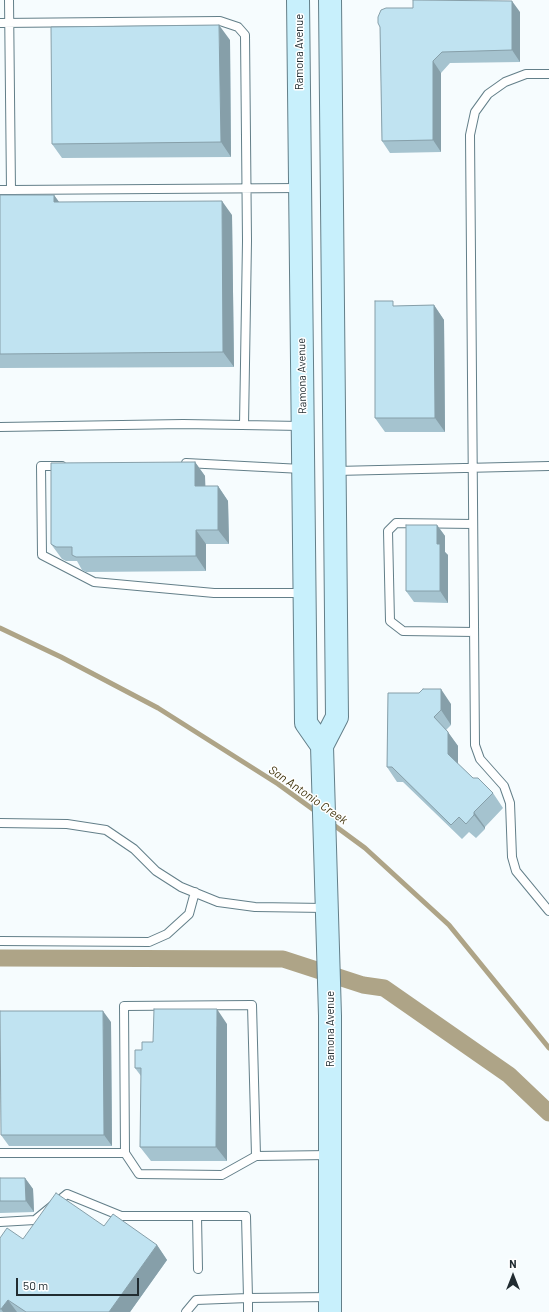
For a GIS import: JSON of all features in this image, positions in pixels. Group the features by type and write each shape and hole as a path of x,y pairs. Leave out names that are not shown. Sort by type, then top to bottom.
{"main road":[{"name":"Ramona Avenue","path":"298,0 306,724 322,746"},
{"name":"Ramona Avenue","path":"330,0 337,717 322,746 328,899 330,1016 330,1305"},
{"path":"303,469 334,471"}],"lane":[{"path":"9,0 11,190"},
{"path":"0,23 220,21 238,27 245,35 247,187 244,425"},
{"path":"549,74 526,74 505,82 488,94 475,112 470,135 475,745 480,759 504,786 510,803 512,857 516,870 549,911"},
{"path":"0,190 247,187 299,188"},
{"path":"0,427 183,424 302,426"},
{"path":"175,463 303,469"},
{"path":"73,466 42,466 42,555 94,582 214,593 304,593"},
{"path":"334,471 472,466 549,466"},
{"path":"473,524 396,523 388,531 390,621 403,631 474,632"},
{"path":"0,824 67,824 106,830 134,849 156,871 181,887 218,902 255,906 328,899"},
{"path":"0,941 148,942 167,934 189,914 195,892"},
{"path":"256,1156 252,1005 124,1006 125,1153 138,1174 222,1175 256,1156 330,1154"},
{"path":"0,1153 125,1153"},
{"path":"0,1222 35,1220 67,1194 122,1216 246,1216 248,1312"},
{"path":"197,1216 198,1269"},
{"path":"186,1312 196,1300 248,1298 330,1305"}],"building":[{"path":"413,0 512,1 512,50 442,52 433,61 433,140 382,141 380,27 378,17 381,10 386,8 413,8"},
{"path":"219,25 221,142 52,144 51,27"},
{"path":"0,195 54,195 54,202 222,201 223,352 0,354"},
{"path":"375,301 393,301 393,306 434,305 435,418 375,418"},
{"path":"195,462 195,486 218,486 218,530 196,530 196,556 76,557 72,555 72,547 56,547 51,544 51,463"},
{"path":"406,525 437,525 437,544 440,544 440,591 406,591"},
{"path":"423,689 441,689 441,710 434,717 448,732 448,754 473,778 478,778 493,793 474,812 474,815 466,824 459,817 451,825 392,767 387,767 388,693 419,693"},
{"path":"154,1009 217,1009 216,1147 140,1147 141,1068 135,1068 135,1050 142,1050 142,1042 153,1042"},
{"path":"0,1011 103,1011 104,1135 1,1135"},
{"path":"0,1178 25,1178 26,1201 0,1201"},
{"path":"56,1193 104,1226 113,1214 157,1245 109,1312 26,1312 8,1300 0,1309 0,1238 7,1228 23,1239"}],"waterway":[{"name":"San Antonio Creek","path":"0,628 61,657 158,708 278,784 318,813"},
{"name":"San Antonio Creek","path":"331,823 365,848 449,925 549,1048"},
{"path":"0,958 283,959 363,985 384,988 509,1075 549,1113"}]}
